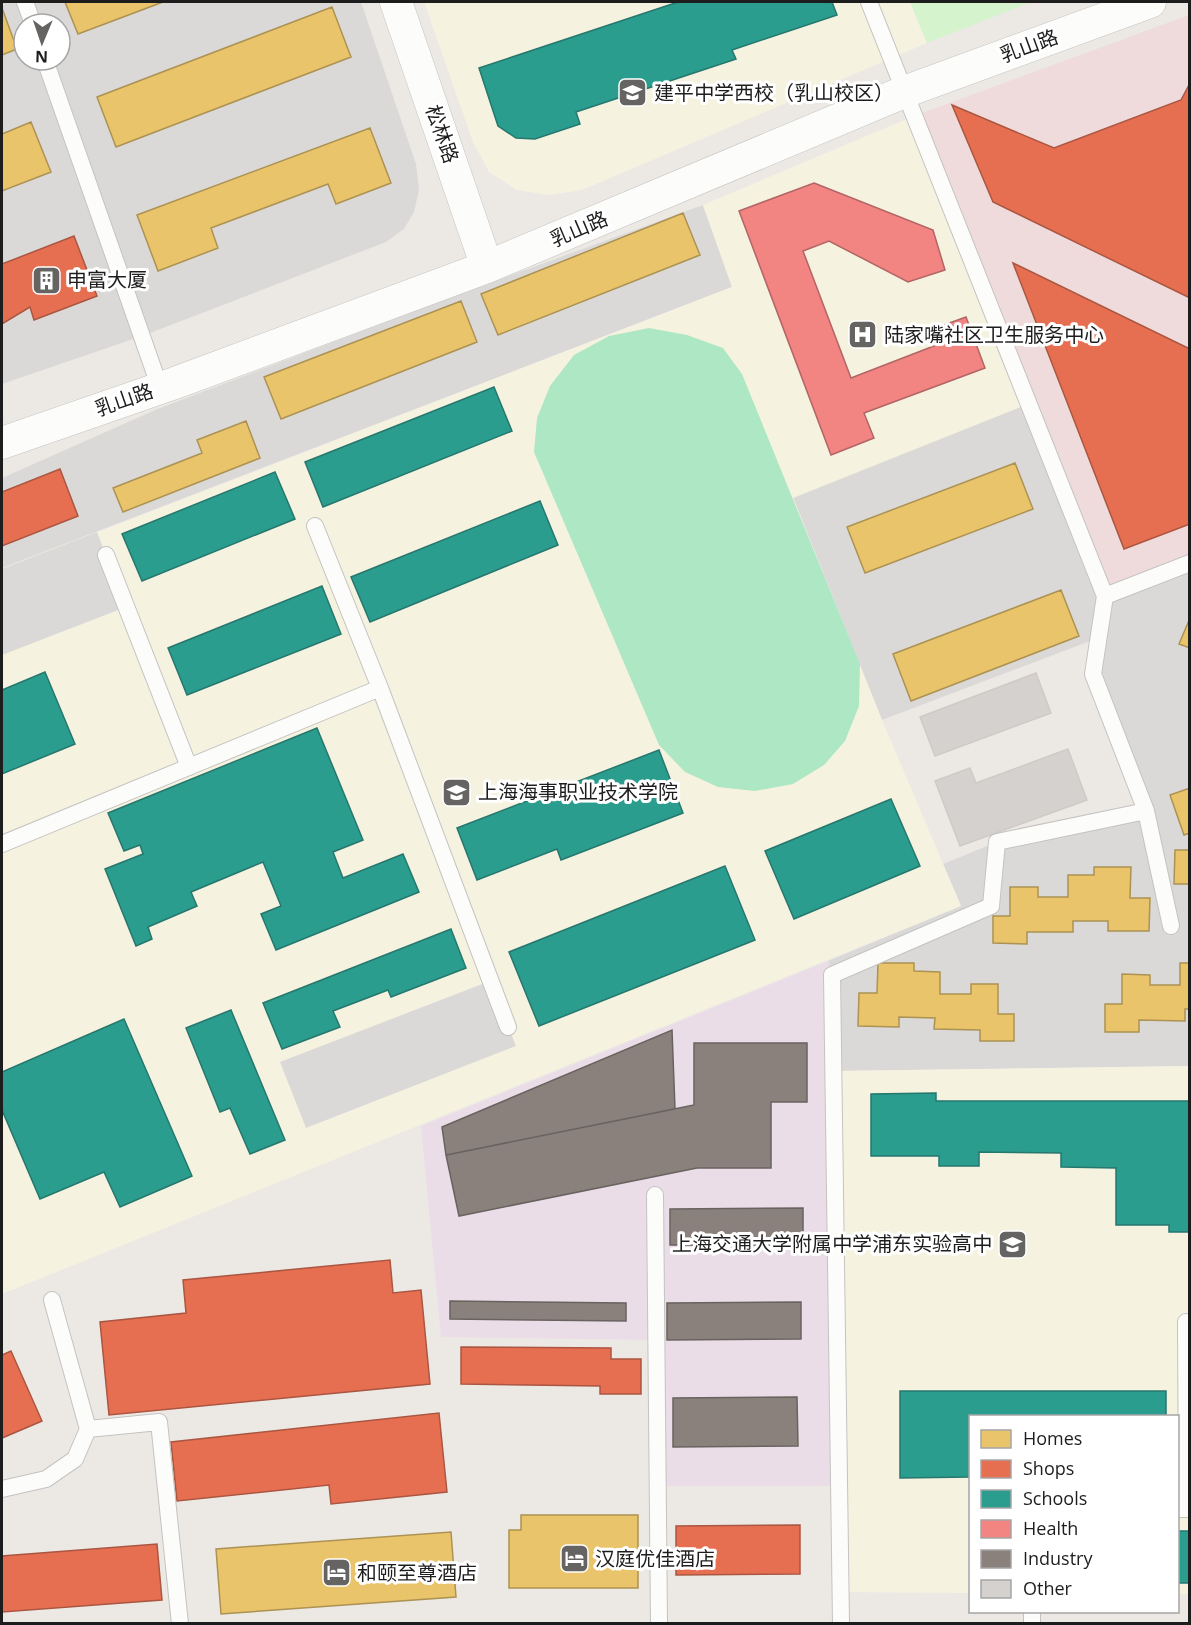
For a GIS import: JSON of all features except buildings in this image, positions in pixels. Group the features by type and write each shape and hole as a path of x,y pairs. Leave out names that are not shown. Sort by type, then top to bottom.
{"street":[{"name":"松林路","path":"396,2 487,267"},
{"name":"乳山路","path":"2,443 160,388 487,267 904,92 1150,2"}],"lane":[{"path":"869,2 1105,597 1093,674 1146,811 1171,926"},
{"path":"49,72 160,388"},
{"path":"315,526 380,688 508,1027"},
{"path":"106,555 189,767"},
{"path":"1105,597 1190,562"},
{"path":"2,844 380,688"},
{"path":"841,1623 832,975 991,906 997,842 1146,811"},
{"path":"655,1196 659,1623"},
{"path":"2,1489 46,1479 75,1459 88,1429 52,1300"},
{"path":"1179,1509 1187,1509 1186,1322"},
{"path":"88,1429 159,1422 180,1623"}],"shaded area":[{"path":"2,2 361,2 416,164 419,190 414,212 404,229 386,242 145,335 2,384"},
{"name":"建平中学西校（乳山校区）","path":"424,2 910,2 927,43 582,190 549,195 517,190 489,172 473,142"},
{"path":"1189,15 1189,562 1105,596 914,116"},
{"name":"上海海事职业技术学院","path":"914,116 1028,404 793,498 882,720 961,906 2,1294 2,569 732,287 703,205"},
{"path":"703,205 732,287 2,568 2,478 155,410 470,290"},
{"path":"1028,404 1189,562 1189,1066 834,1071 832,975 828,961 961,906 943,864 997,842 1146,811 1093,674 1098,638 882,720 793,497"},
{"path":"97,532 126,607 2,655 2,569"},
{"path":"828,961 832,975 839,1486 657,1486 656,1340 441,1337 421,1126"},
{"path":"490,981 516,1046 306,1128 280,1062"},
{"name":"上海交通大学附属中学浦东实验高中","path":"1189,1066 1189,1594 1179,1594 1179,1415 969,1415 969,1593 840,1592 834,1071"}],"green space":[{"path":"910,2 1031,2 927,43"},
{"path":"649,328 687,335 723,348 742,374 860,664 859,706 845,741 824,765 793,784 755,791 718,787 685,772 659,745 534,452 537,418 550,386 574,355 609,336"}],"place":[{"name":"建平中学西校（乳山校区）","path":"633,93"},
{"name":"申富大厦","path":"46,280"},
{"name":"陆家嘴社区卫生服务中心","path":"863,335"},
{"name":"上海海事职业技术学院","path":"457,792"},
{"name":"上海交通大学附属中学浦东实验高中","path":"1013,1244"},
{"name":"汉庭优佳酒店","path":"574,1559"},
{"name":"和颐至尊酒店","path":"336,1573"}]}
